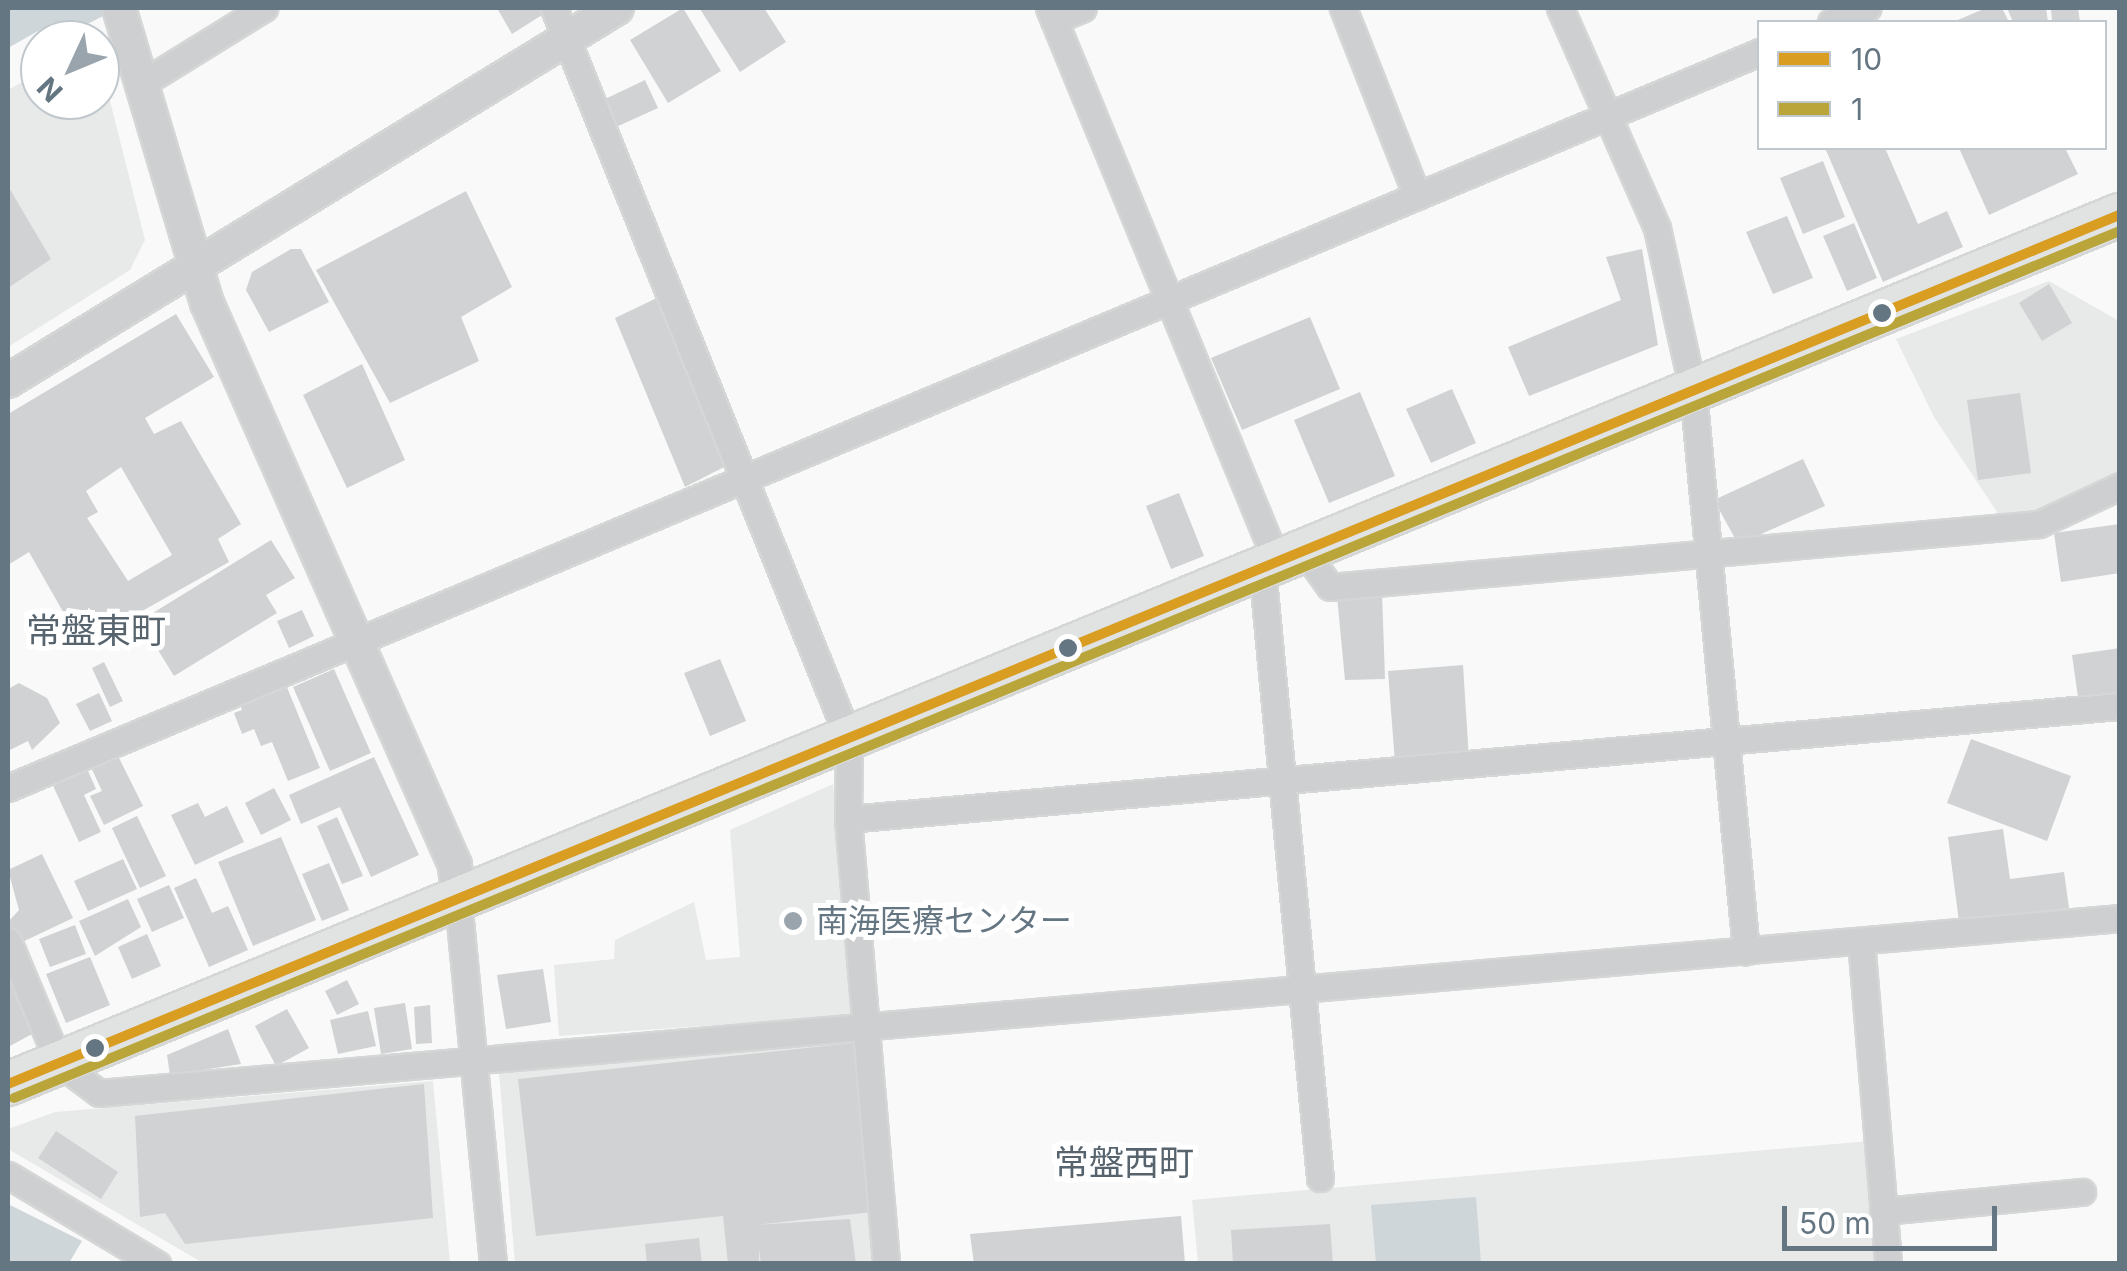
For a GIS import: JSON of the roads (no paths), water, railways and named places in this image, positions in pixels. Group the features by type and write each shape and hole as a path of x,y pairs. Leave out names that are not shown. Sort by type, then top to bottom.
{"highway":[{"path":"8,1084 2120,214"}],"street":[{"path":"119,8 193,266 455,865 493,1264"},
{"path":"142,84 264,8"},
{"path":"554,8 849,739 848,819 886,1264"},
{"path":"8,381 617,8"},
{"path":"1084,8 1052,14 1281,561 1282,780 1320,1178"},
{"path":"1343,8 1417,196"},
{"path":"1560,8 1657,228 1693,391 1746,951"},
{"path":"1836,20 1867,8"},
{"path":"8,788 1757,53"},
{"path":"1281,561 1330,588 2039,524 2120,486"},
{"path":"848,819 2120,706"},
{"path":"8,941 59,1063 100,1094 2120,918"},
{"path":"1861,941 1888,1264"},
{"path":"8,1175 156,1264"},
{"path":"1884,1211 2082,1192"}],"place":[{"name":"南海医療センター","path":"793,921"}],"district":[{"name":"常盤東町","path":"96,630"},
{"name":"常盤西町","path":"1124,1162"}]}
